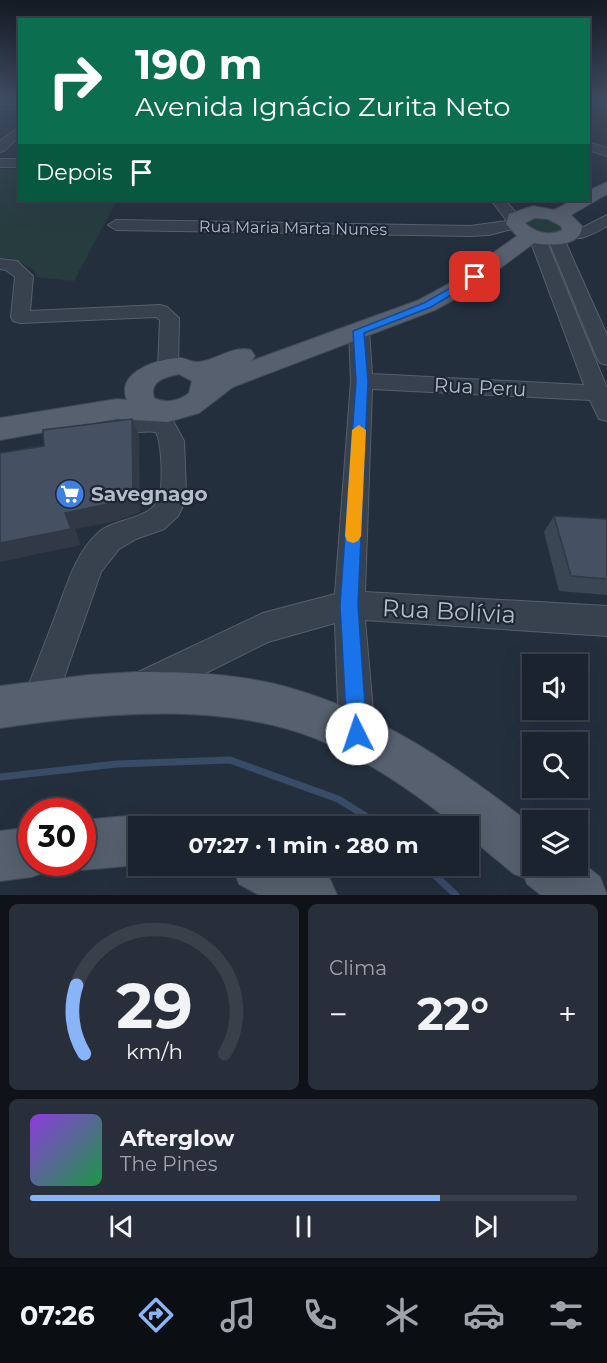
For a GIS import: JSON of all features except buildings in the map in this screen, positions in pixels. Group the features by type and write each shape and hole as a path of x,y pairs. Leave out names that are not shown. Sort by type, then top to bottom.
{"main road":[{"path":"590,186 607,176"},
{"path":"590,197 607,187"},
{"path":"197,371 282,339 400,300 435,283 490,248 582,201"},
{"path":"0,429 117,409 179,410 199,400 225,381 427,305 460,287 538,222"},
{"path":"0,416 100,396 168,367 189,368 197,371 203,377 205,384 199,400"},
{"path":"142,380 137,394 140,402 157,411"},
{"path":"20,703 130,694 219,696 290,708 357,734 446,788 522,848"},
{"path":"96,844 128,841"},
{"path":"0,856 18,854"},
{"path":"275,876 311,895"},
{"path":"558,876 582,895"}],"street":[{"path":"590,147 607,152"},
{"path":"0,163 18,163"},
{"path":"500,201 538,222 607,358"},
{"name":"Rua Maria Marta Nunes","path":"116,225 470,231 538,222 585,232 607,220"},
{"path":"538,222 588,370 603,403"},
{"path":"470,231 487,237 490,248"},
{"path":"0,264 11,265 24,276 20,317 160,311 170,318 168,367"},
{"path":"357,734 349,605 362,381 359,331"},
{"name":"Rua Peru","path":"362,381 603,403"},
{"path":"20,703 89,565 109,540 127,530 154,521 169,508 173,492 172,441 164,425 146,422 89,430 57,425 47,420"},
{"name":"Rua Bolívia","path":"130,694 263,628 349,605 607,621"}],"green space":[{"path":"0,169 18,169 18,201 116,201 74,281 37,277 33,269 11,258 0,258"},
{"path":"545,217 561,223 563,229 561,232 544,235 526,228 524,219"}],"waterway":[{"path":"0,777 117,764 230,760 338,799 366,816"},
{"path":"436,876 456,895"}],"slow traffic":[{"path":"353,536 359,430"}],"place":[{"name":"Savegnago","path":"70,494"}],"route":[{"path":"357,734 349,605 362,381 359,331 427,305 475,277"}]}
